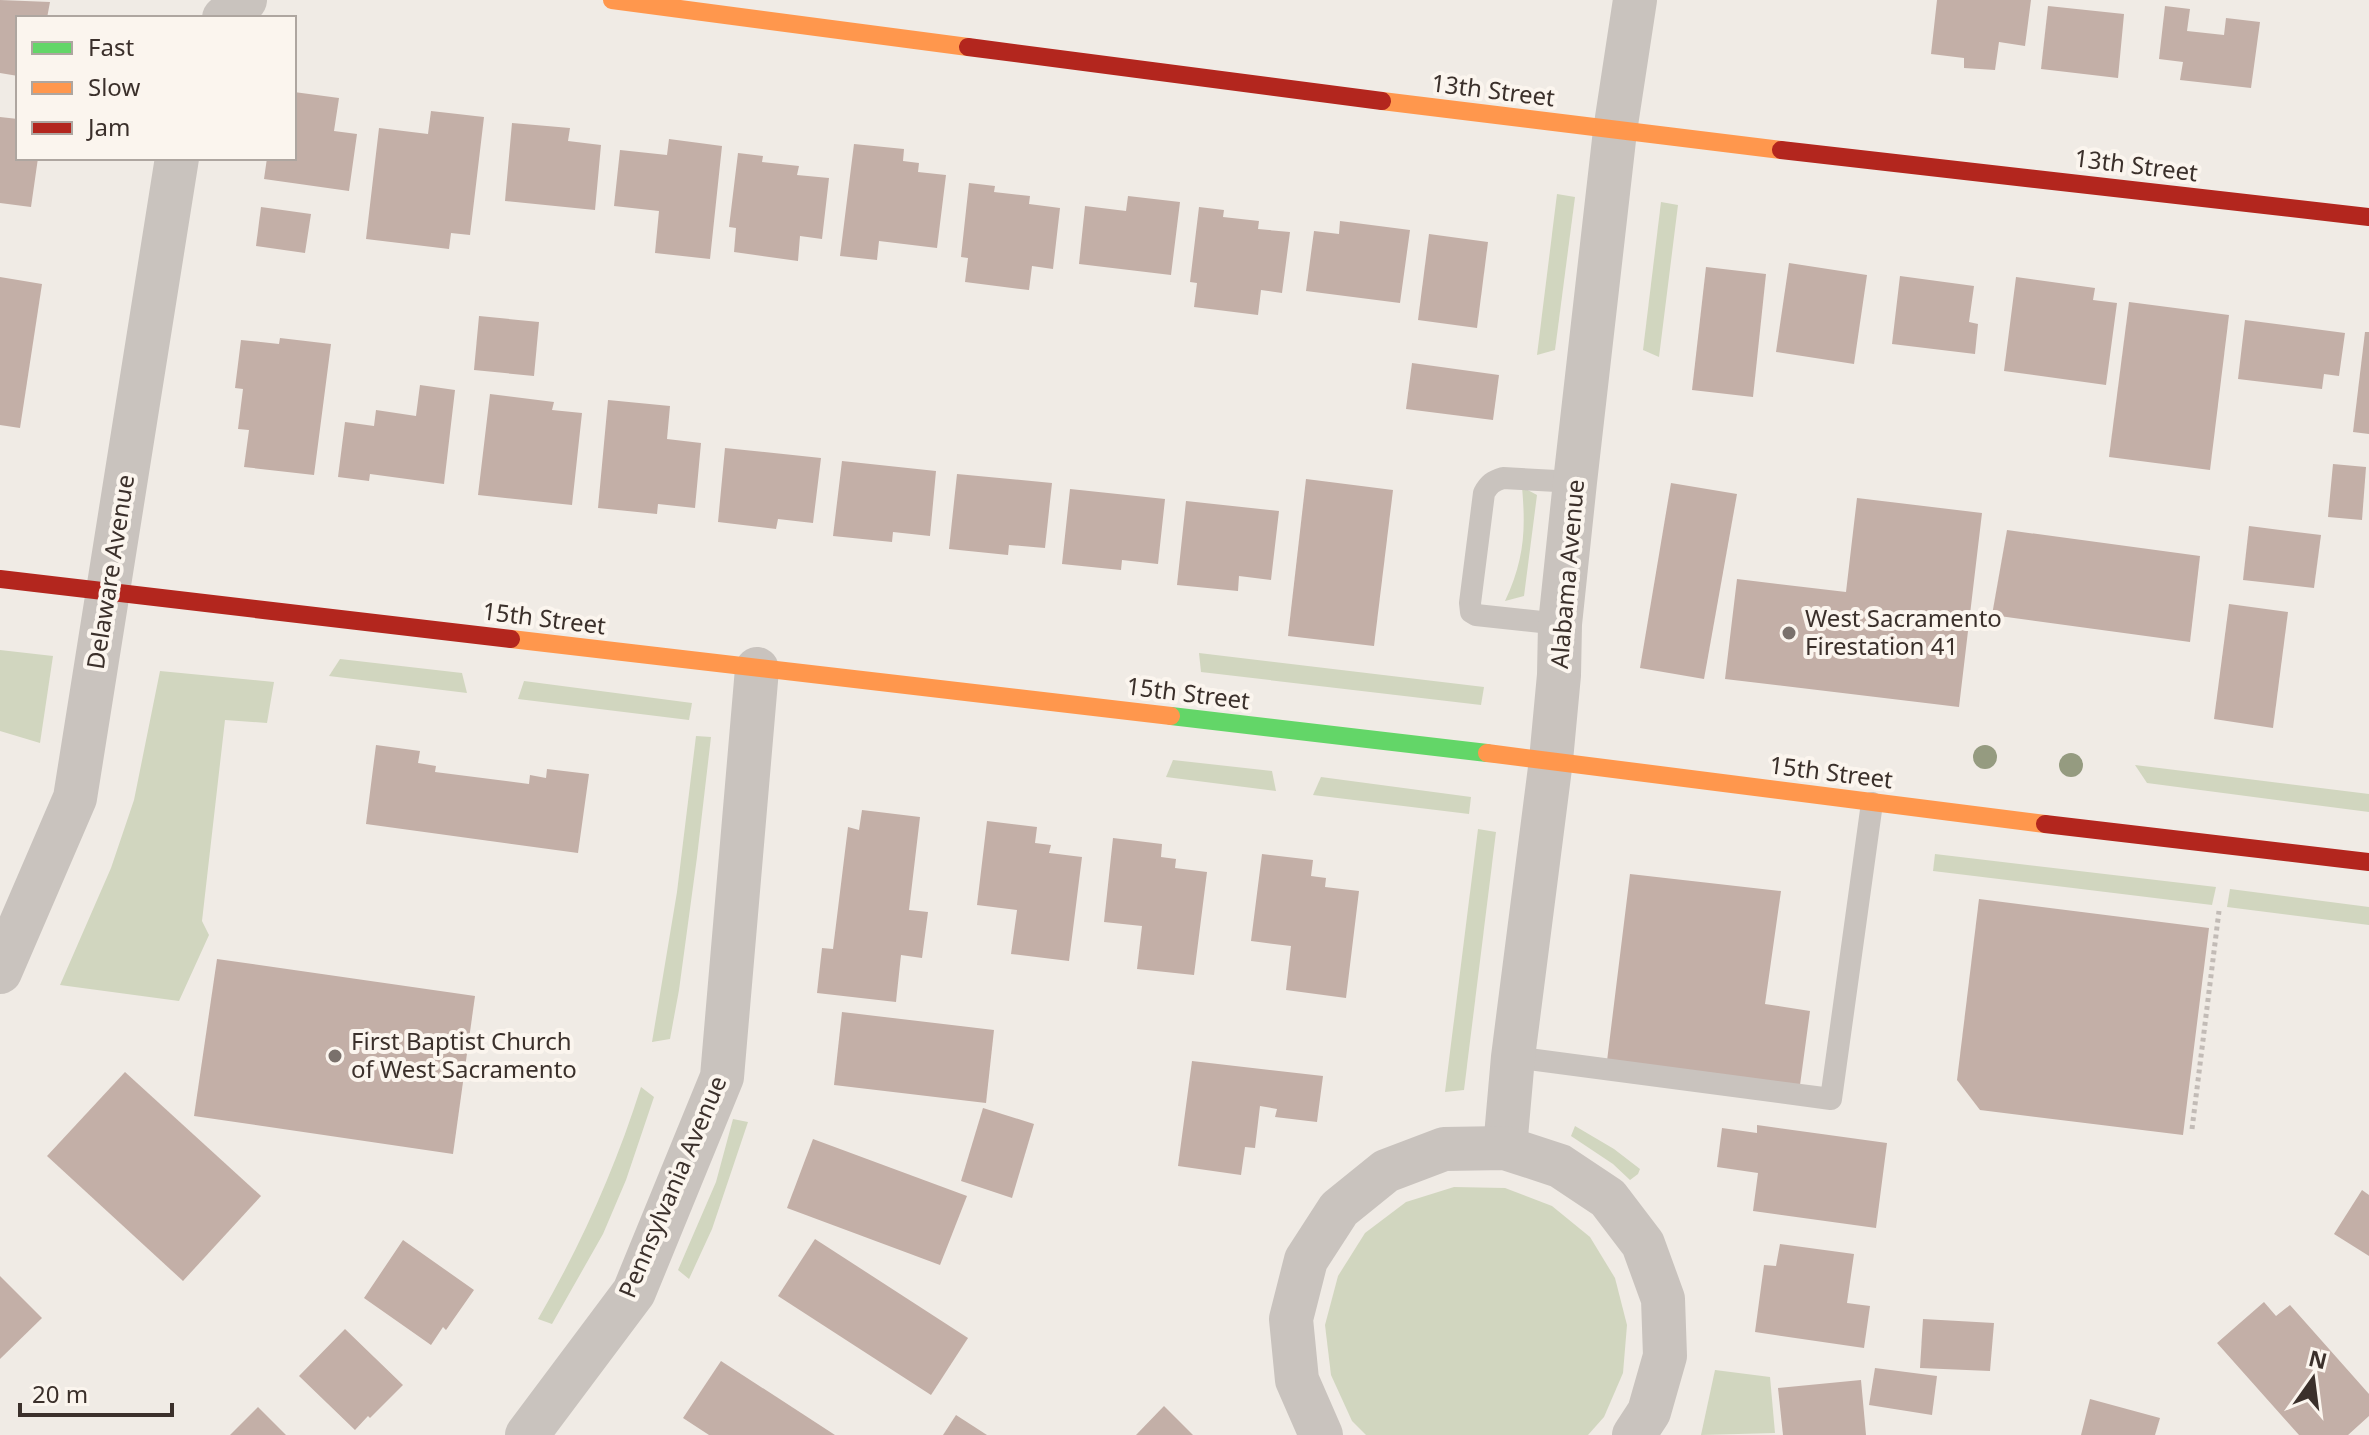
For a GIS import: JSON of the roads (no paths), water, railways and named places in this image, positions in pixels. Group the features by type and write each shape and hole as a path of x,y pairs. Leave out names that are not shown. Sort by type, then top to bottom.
{"street":[{"path":"226,16 245,0"},
{"name":"13th Street","path":"612,0 1615,131 2369,217"},
{"name":"Alabama Avenue","path":"1505,1148 1513,1057 1551,760 1560,624 1575,482 1615,131 1635,0"},
{"name":"Delaware Avenue","path":"0,972 75,798 177,160"},
{"name":"15th Street","path":"0,579 1551,760 1872,803 2369,862"},
{"name":"Pennsylvania Avenue","path":"527,1435 634,1292 722,1077 757,669"},
{"path":"1321,1435 1297,1380 1291,1319 1306,1260 1339,1209 1386,1171 1444,1149 1505,1148 1560,1166 1608,1198 1643,1244 1663,1299 1665,1356 1649,1412 1634,1435"}],"lane":[{"path":"1560,624 1476,615 1471,612 1470,603 1484,493 1488,486 1503,478 1575,482"},
{"path":"1513,1057 1831,1099 1872,803"}],"place":[{"name":"West Sacramento Firestation 41","path":"1789,633"},
{"name":"First Baptist Church of West Sacramento","path":"335,1056"}]}
